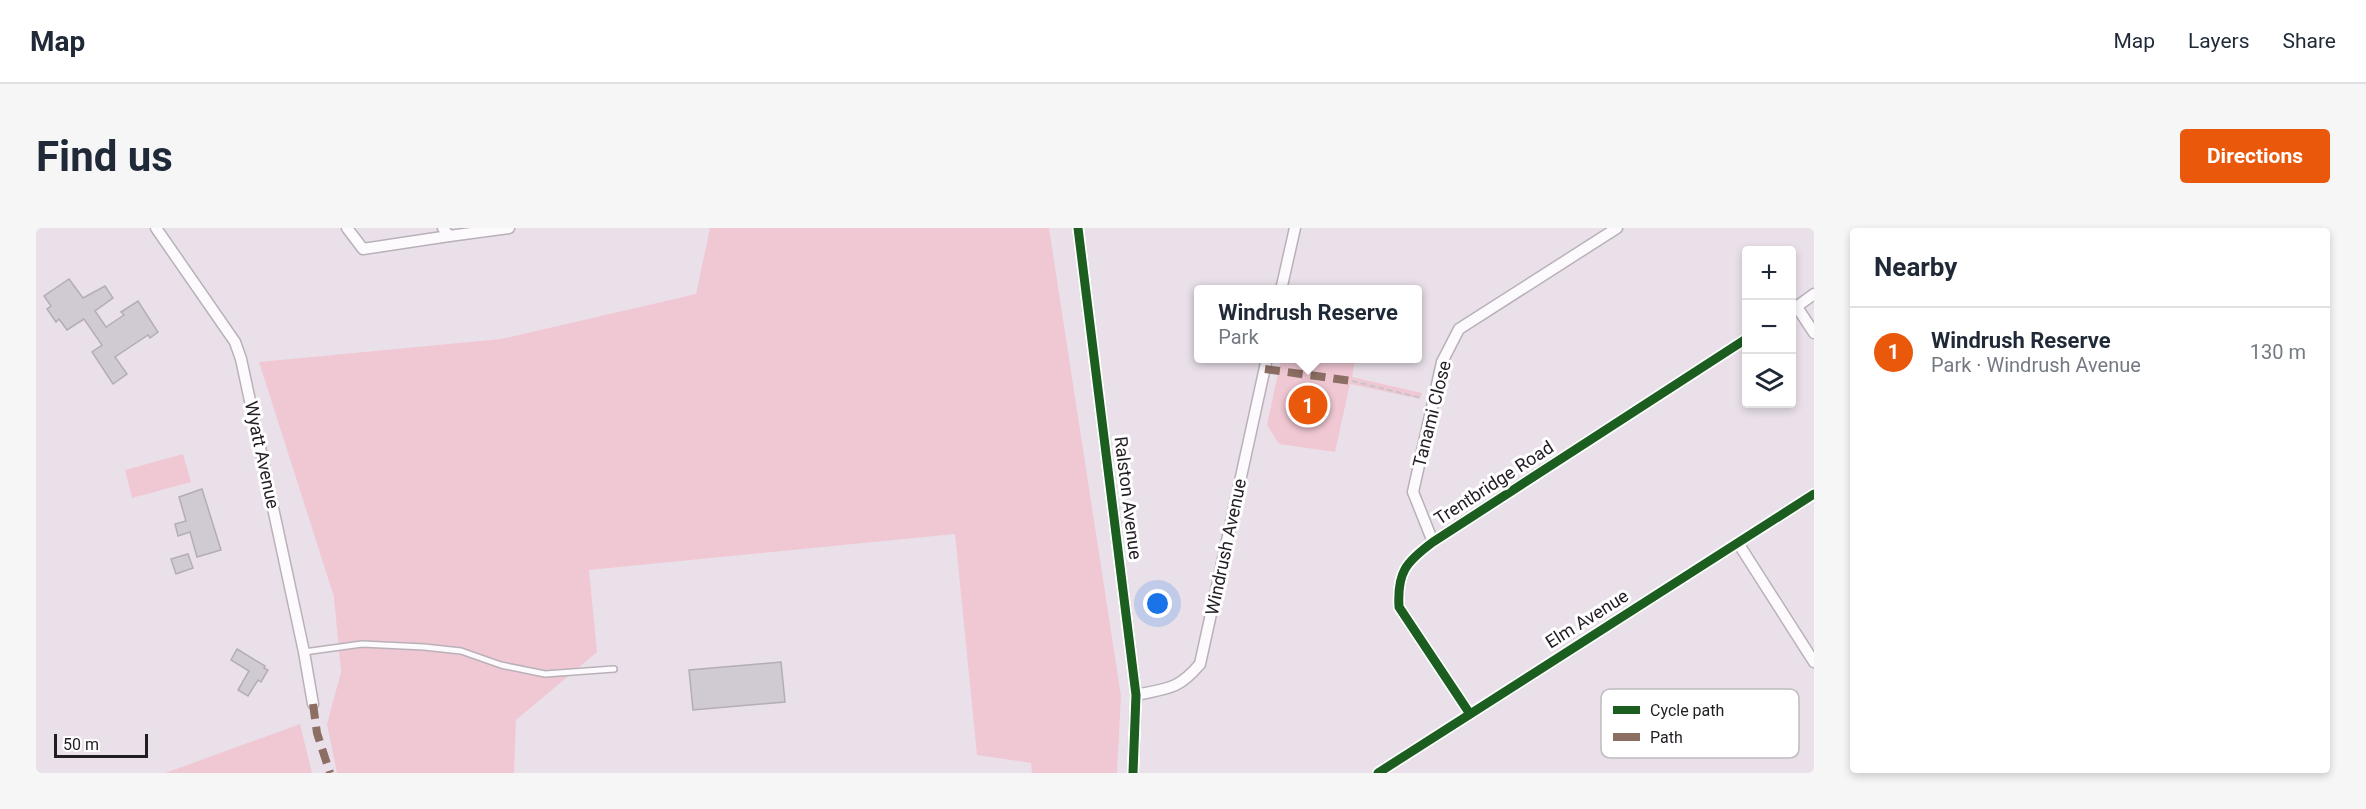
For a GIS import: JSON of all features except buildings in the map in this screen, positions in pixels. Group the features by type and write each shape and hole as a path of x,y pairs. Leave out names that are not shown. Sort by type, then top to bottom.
{"street":[{"name":"Wyatt Avenue","path":"156,228 235,342 241,359 304,652 313,704"},
{"path":"347,228 363,249 446,232 509,228"},
{"name":"Ralston Avenue","path":"1078,228 1136,695 1133,773"},
{"path":"1282,285 1295,228"},
{"name":"Tanami Close","path":"1433,542 1413,492 1442,362 1459,329 1617,228"},
{"path":"1796,307 1814,294"},
{"path":"1796,310 1814,333"},
{"name":"Trentbridge Road","path":"1470,714 1398,607 1398,588 1402,572 1417,554 1433,542 1742,342"},
{"name":"Windrush Avenue","path":"1136,695 1175,687 1188,678 1200,664 1266,363"},
{"name":"Elm Avenue","path":"1378,773 1814,494"},
{"path":"1738,543 1814,662"}],"lane":[{"path":"304,652 362,644 403,646 460,651 501,664 545,674 614,669"}],"path":[{"path":"1352,381 1433,401"}],"shaded area":[{"path":"710,228 1049,228 1121,696 1117,773 1032,773 1031,763 977,755 955,534 589,570 597,652 516,720 514,773 337,773 327,724 341,672 334,597 259,362 501,339 696,294"},
{"path":"1280,363 1354,363 1352,377 1422,393 1420,399 1350,384 1335,452 1279,444 1267,425"},
{"path":"183,454 191,482 132,498 125,470"},
{"path":"300,724 312,773 165,773"}],"marked path":[{"path":"1265,369 1352,381"},
{"path":"313,704 317,733 330,773"}],"cycle path":[{"path":"1078,228 1136,695 1133,773"},
{"path":"1470,714 1399,607 1402,576 1410,562 1433,542 1742,342"},
{"path":"1378,773 1814,494"}],"place":[{"name":"Windrush Reserve","path":"1308,405"}]}
